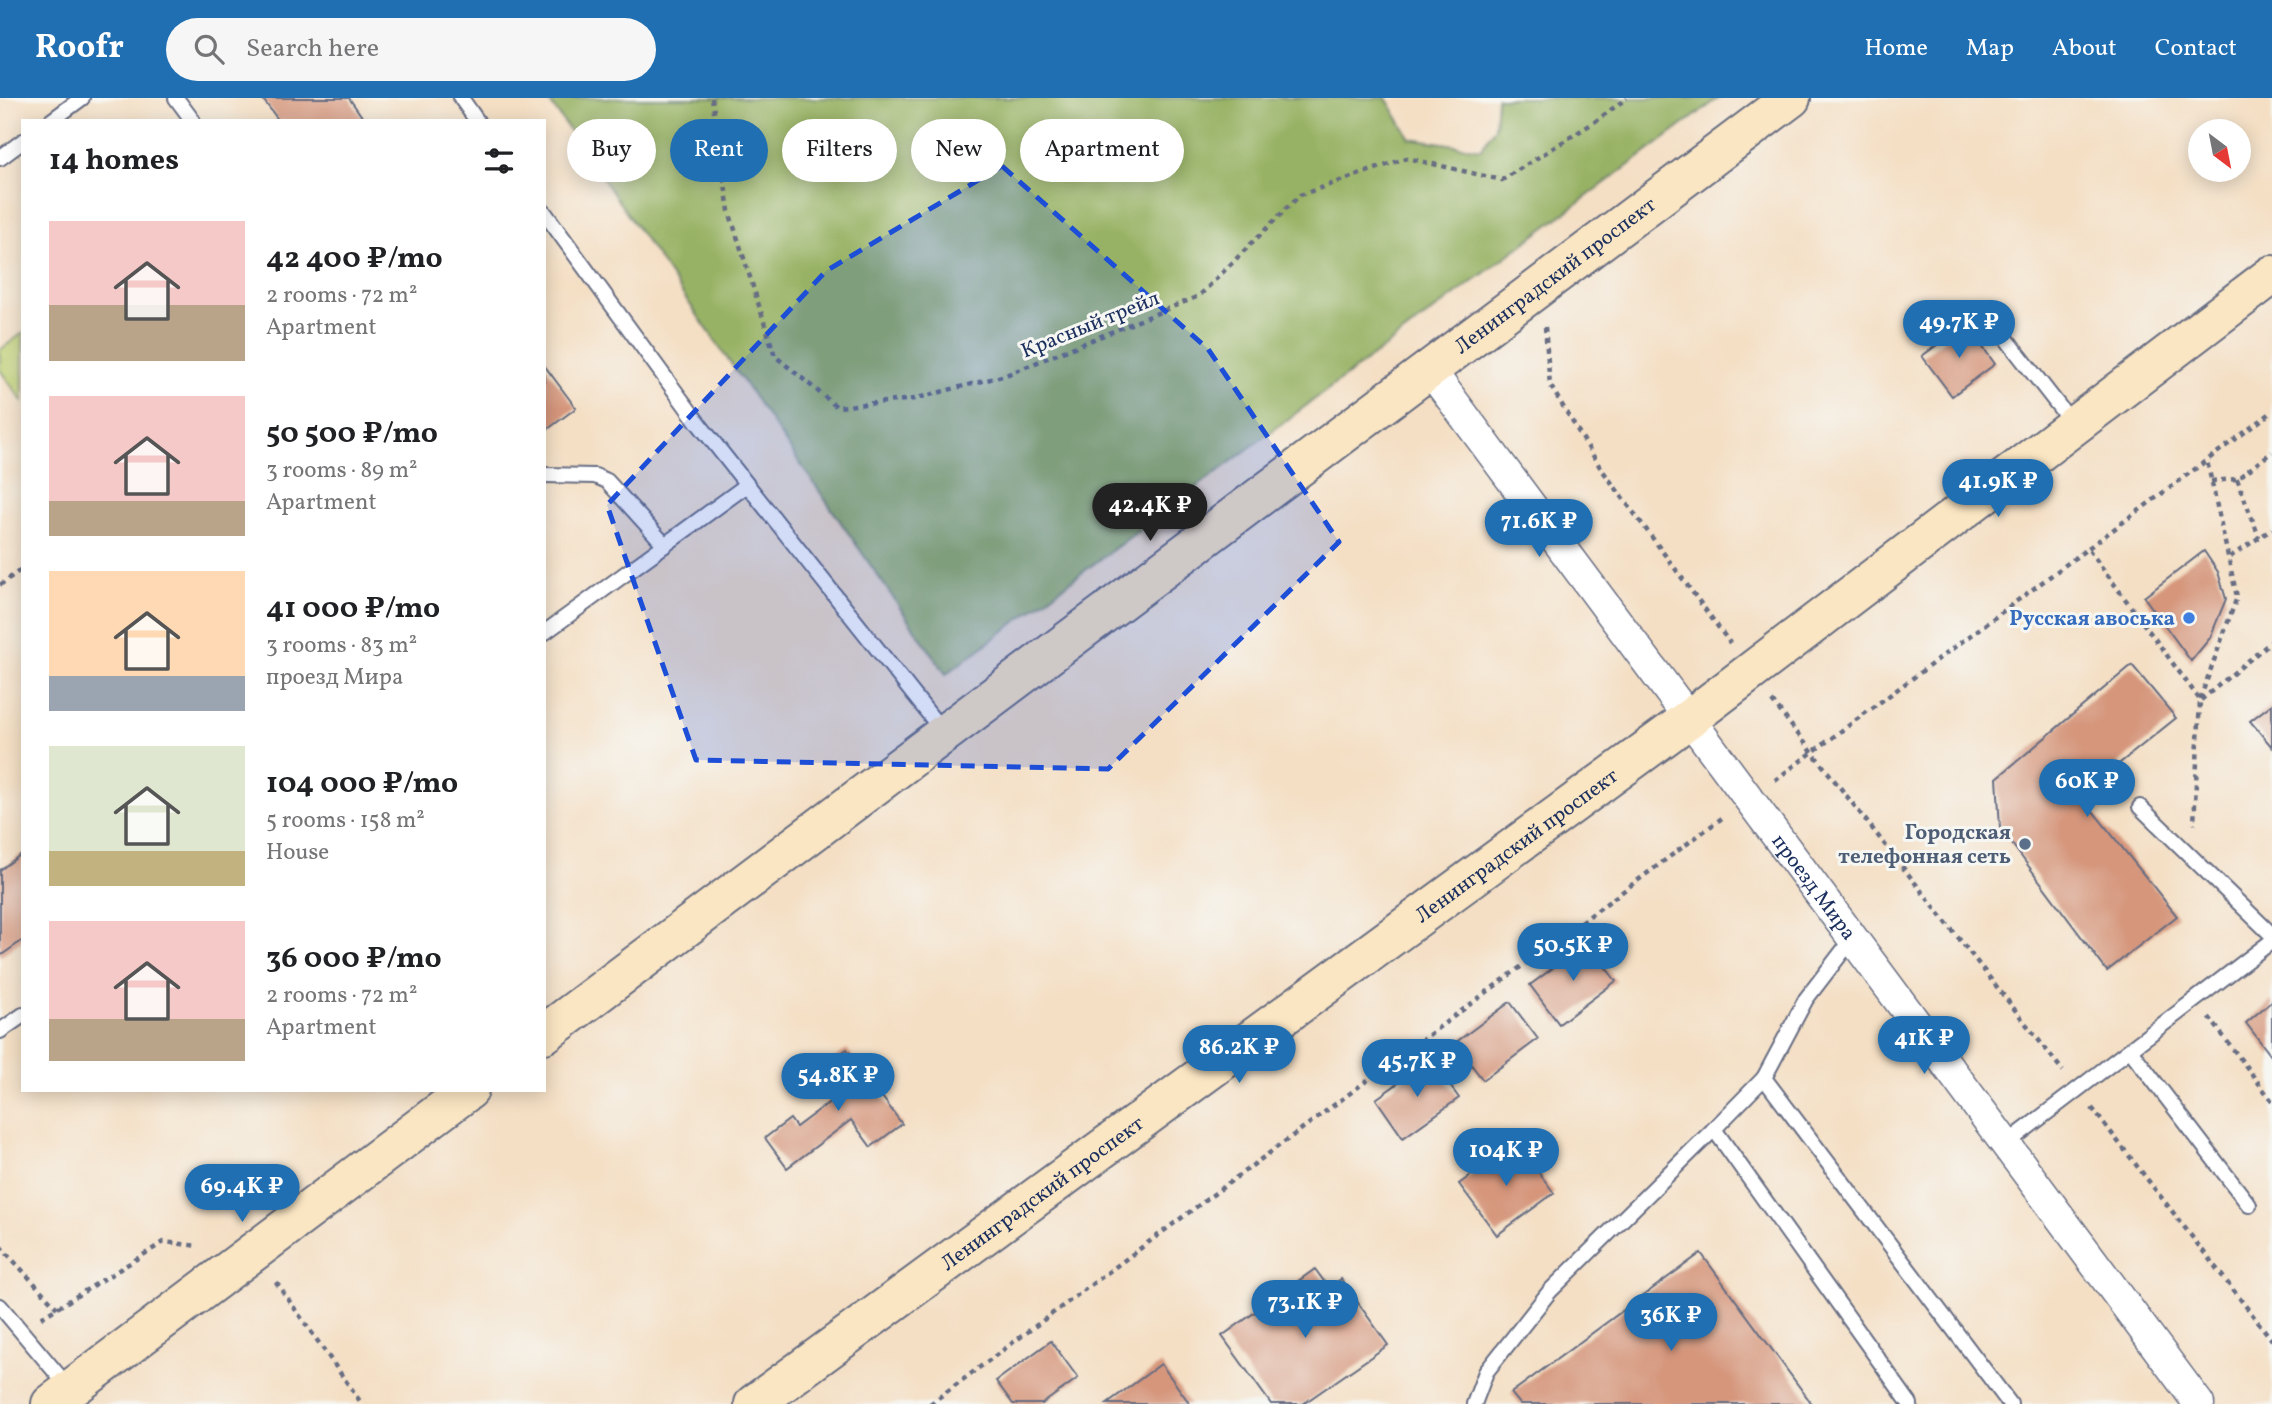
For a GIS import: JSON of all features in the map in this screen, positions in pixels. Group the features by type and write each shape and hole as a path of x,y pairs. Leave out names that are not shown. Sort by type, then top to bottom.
{"main road":[{"name":"Ленинградский проспект","path":"546,1033 1791,98"},
{"name":"Ленинградский проспект","path":"754,1404 1690,718 2272,275"},
{"path":"61,1397 466,1092"}],"street":[{"name":"проезд Мира","path":"1430,370 2199,1404"}],"lane":[{"path":"54,119 82,98"},
{"path":"176,98 192,119"},
{"path":"461,98 477,119"},
{"path":"0,158 21,142"},
{"path":"546,215 747,485 945,734"},
{"path":"2005,337 2073,425"},
{"path":"546,475 595,476 607,481 665,545"},
{"path":"546,632 747,485"},
{"path":"2140,807 2272,935"},
{"path":"1474,1404 1486,1371 1550,1291 1764,1078 1806,999 1852,939"},
{"path":"2006,1144 2272,941"},
{"path":"0,1031 21,1016"},
{"path":"2131,1051 2249,1205"},
{"path":"1764,1078 2010,1404"},
{"path":"1714,1129 1910,1404"},
{"path":"0,1306 61,1397"}],"path":[{"name":"Красный трейл","path":"712,98 729,211 775,356 837,407 914,399 1006,375 1199,296 1300,195 1407,158 1503,180 1594,123 1628,98"},
{"path":"1542,284 1550,385 1600,467 1812,755 2272,1340"},
{"path":"930,1404 2090,550 2272,412"},
{"path":"2211,481 2237,479 2272,452"},
{"path":"2193,858 2200,700 2237,597 2207,461"},
{"path":"2237,479 2259,537"},
{"path":"2230,556 2272,529"},
{"path":"2090,550 2200,700"},
{"path":"0,585 21,569"},
{"path":"2200,700 2272,641"},
{"path":"2196,1000 2272,1101"},
{"path":"0,1246 57,1308"}],"highlighted area":[{"path":"1002,166 1208,349 1339,542 1108,769 696,760 607,505 826,271"}],"green space":[{"path":"547,98 1386,98 1410,138 1481,149 1495,127 1497,98 1719,98 946,674 605,182 656,182 656,119 567,119 567,127"},
{"path":"21,334 21,399 0,370 0,350"}],"building":[{"path":"262,98 349,98 364,119 278,119"},
{"path":"1966,324 1995,364 1952,396 1922,356"},
{"path":"546,368 576,408 546,430"},
{"name":"Русская авоська","path":"2204,551 2218,572 2226,599 2210,638 2191,661 2144,597"},
{"path":"2132,665 2176,718 2080,795 2177,916 2107,971 2000,828 1997,778"},
{"path":"2272,704 2272,747 2250,721"},
{"path":"21,854 21,941 0,956 0,870"},
{"path":"1587,943 1616,981 1559,1024 1530,985"},
{"path":"2272,1001 2272,1057 2246,1023"},
{"path":"1510,1002 1538,1039 1483,1080 1455,1043"},
{"path":"847,1049 902,1124 871,1147 851,1120 787,1168 765,1138 790,1119 796,1127 836,1097 817,1071"},
{"path":"1431,1060 1459,1098 1403,1138 1376,1099"},
{"path":"1516,1142 1554,1193 1497,1235 1459,1184"},
{"path":"1701,1253 1812,1404 1520,1404 1511,1393"},
{"path":"1315,1269 1329,1288 1341,1279 1388,1345 1303,1404 1271,1404 1222,1336"},
{"path":"1051,1341 1078,1378 1042,1404 1013,1404 996,1381"},
{"path":"1161,1364 1190,1404 1106,1404"}],"place":[{"name":"Русская авоська","path":"2189,618"},
{"name":"Городская телефонная сеть","path":"2025,844"}]}
